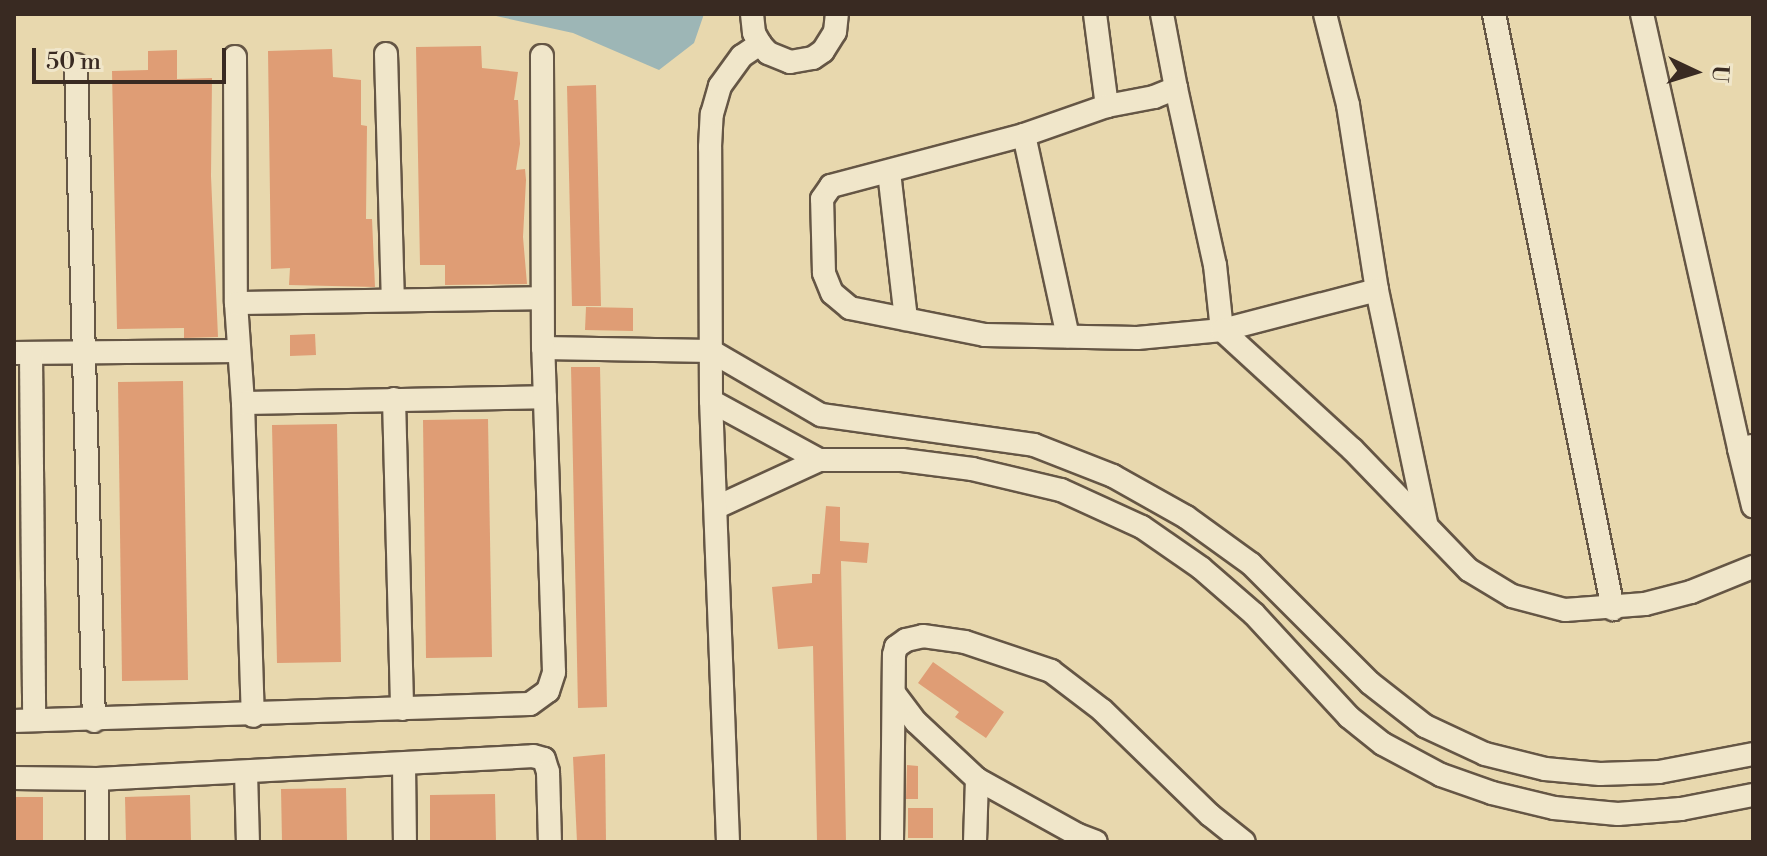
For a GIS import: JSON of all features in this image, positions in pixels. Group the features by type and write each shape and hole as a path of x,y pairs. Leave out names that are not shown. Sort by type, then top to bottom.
{"street":[{"path":"752,14 754,33 760,44 778,59 801,61 823,51 835,32 840,16"},
{"path":"1095,14 1107,106"},
{"path":"1162,14 1215,265 1222,330 1352,449 1469,570 1512,596 1565,610 1613,609 1691,592 1753,567"},
{"path":"1325,14 1348,105 1377,290 1426,524"},
{"path":"1494,14 1613,609"},
{"path":"1642,14 1746,447 1753,506"},
{"path":"728,842 711,401 712,114 720,86 742,56 760,44"},
{"path":"386,54 393,300"},
{"path":"239,351 23,353 24,721 253,716 530,704 541,698 552,682 542,298 542,56"},
{"path":"235,57 236,303 243,403 253,716"},
{"path":"76,65 94,721"},
{"path":"1176,88 1154,97 1107,106 1024,135 831,186 825,190 822,199 824,273 832,293 850,308 985,335 1137,338 1222,330 1377,290"},
{"path":"1024,135 1068,336"},
{"path":"889,172 906,319"},
{"path":"236,303 542,298"},
{"path":"543,348 711,351 821,415 1034,445 1113,476 1186,517 1251,564 1370,683 1425,726 1485,754 1545,769 1600,774 1659,772 1753,754"},
{"path":"243,403 545,397"},
{"path":"394,399 402,709"},
{"path":"711,401 819,460"},
{"path":"717,507 819,460 902,460 972,469 1061,490 1142,527 1201,568 1254,614 1349,717 1383,744 1442,775 1492,793 1554,808 1618,814 1681,809 1753,795"},
{"path":"892,842 896,647 923,636 965,642 1051,671 1102,710 1210,815 1244,842"},
{"path":"894,693 916,722 977,779 1096,842"},
{"path":"14,778 97,779 533,756 544,759 548,772 550,842"},
{"path":"404,764 405,842"},
{"path":"246,772 248,842"},
{"path":"97,779 97,842"},
{"path":"975,842 977,779"}],"water":[{"path":"487,14 704,14 694,43 659,70 573,33"}],"building":[{"path":"481,46 482,68 518,72 514,100 518,100 520,144 516,170 525,169 523,237 527,284 445,285 445,265 420,265 416,47"},
{"path":"332,49 333,77 361,80 361,125 367,126 366,219 372,219 375,287 289,285 290,268 271,269 268,51"},
{"path":"177,50 177,79 212,78 211,176 218,337 184,338 184,328 117,329 112,71 148,70 148,51"},
{"path":"596,85 601,306 572,306 567,86"},
{"path":"586,307 633,308 633,331 585,330"},
{"path":"315,334 316,355 290,356 290,335"},
{"path":"571,367 600,367 607,707 578,708"},
{"path":"183,381 188,680 122,681 118,382"},
{"path":"488,419 492,657 426,658 423,420"},
{"path":"337,424 341,662 277,663 272,425"},
{"path":"826,506 840,507 840,541 869,543 867,563 841,561 846,842 817,842 813,646 778,649 772,587 812,583 812,574 820,574"},
{"path":"933,662 1004,712 986,738 955,717 959,712 918,683"},
{"path":"605,754 606,842 577,842 573,757"},
{"path":"907,765 918,766 918,799 906,799"},
{"path":"346,788 347,842 282,842 281,789"},
{"path":"495,794 496,842 430,842 430,795"},
{"path":"190,795 191,842 126,842 125,797"},
{"path":"14,797 43,797 43,842 14,842"},
{"path":"908,808 933,808 933,838 908,838"}]}
